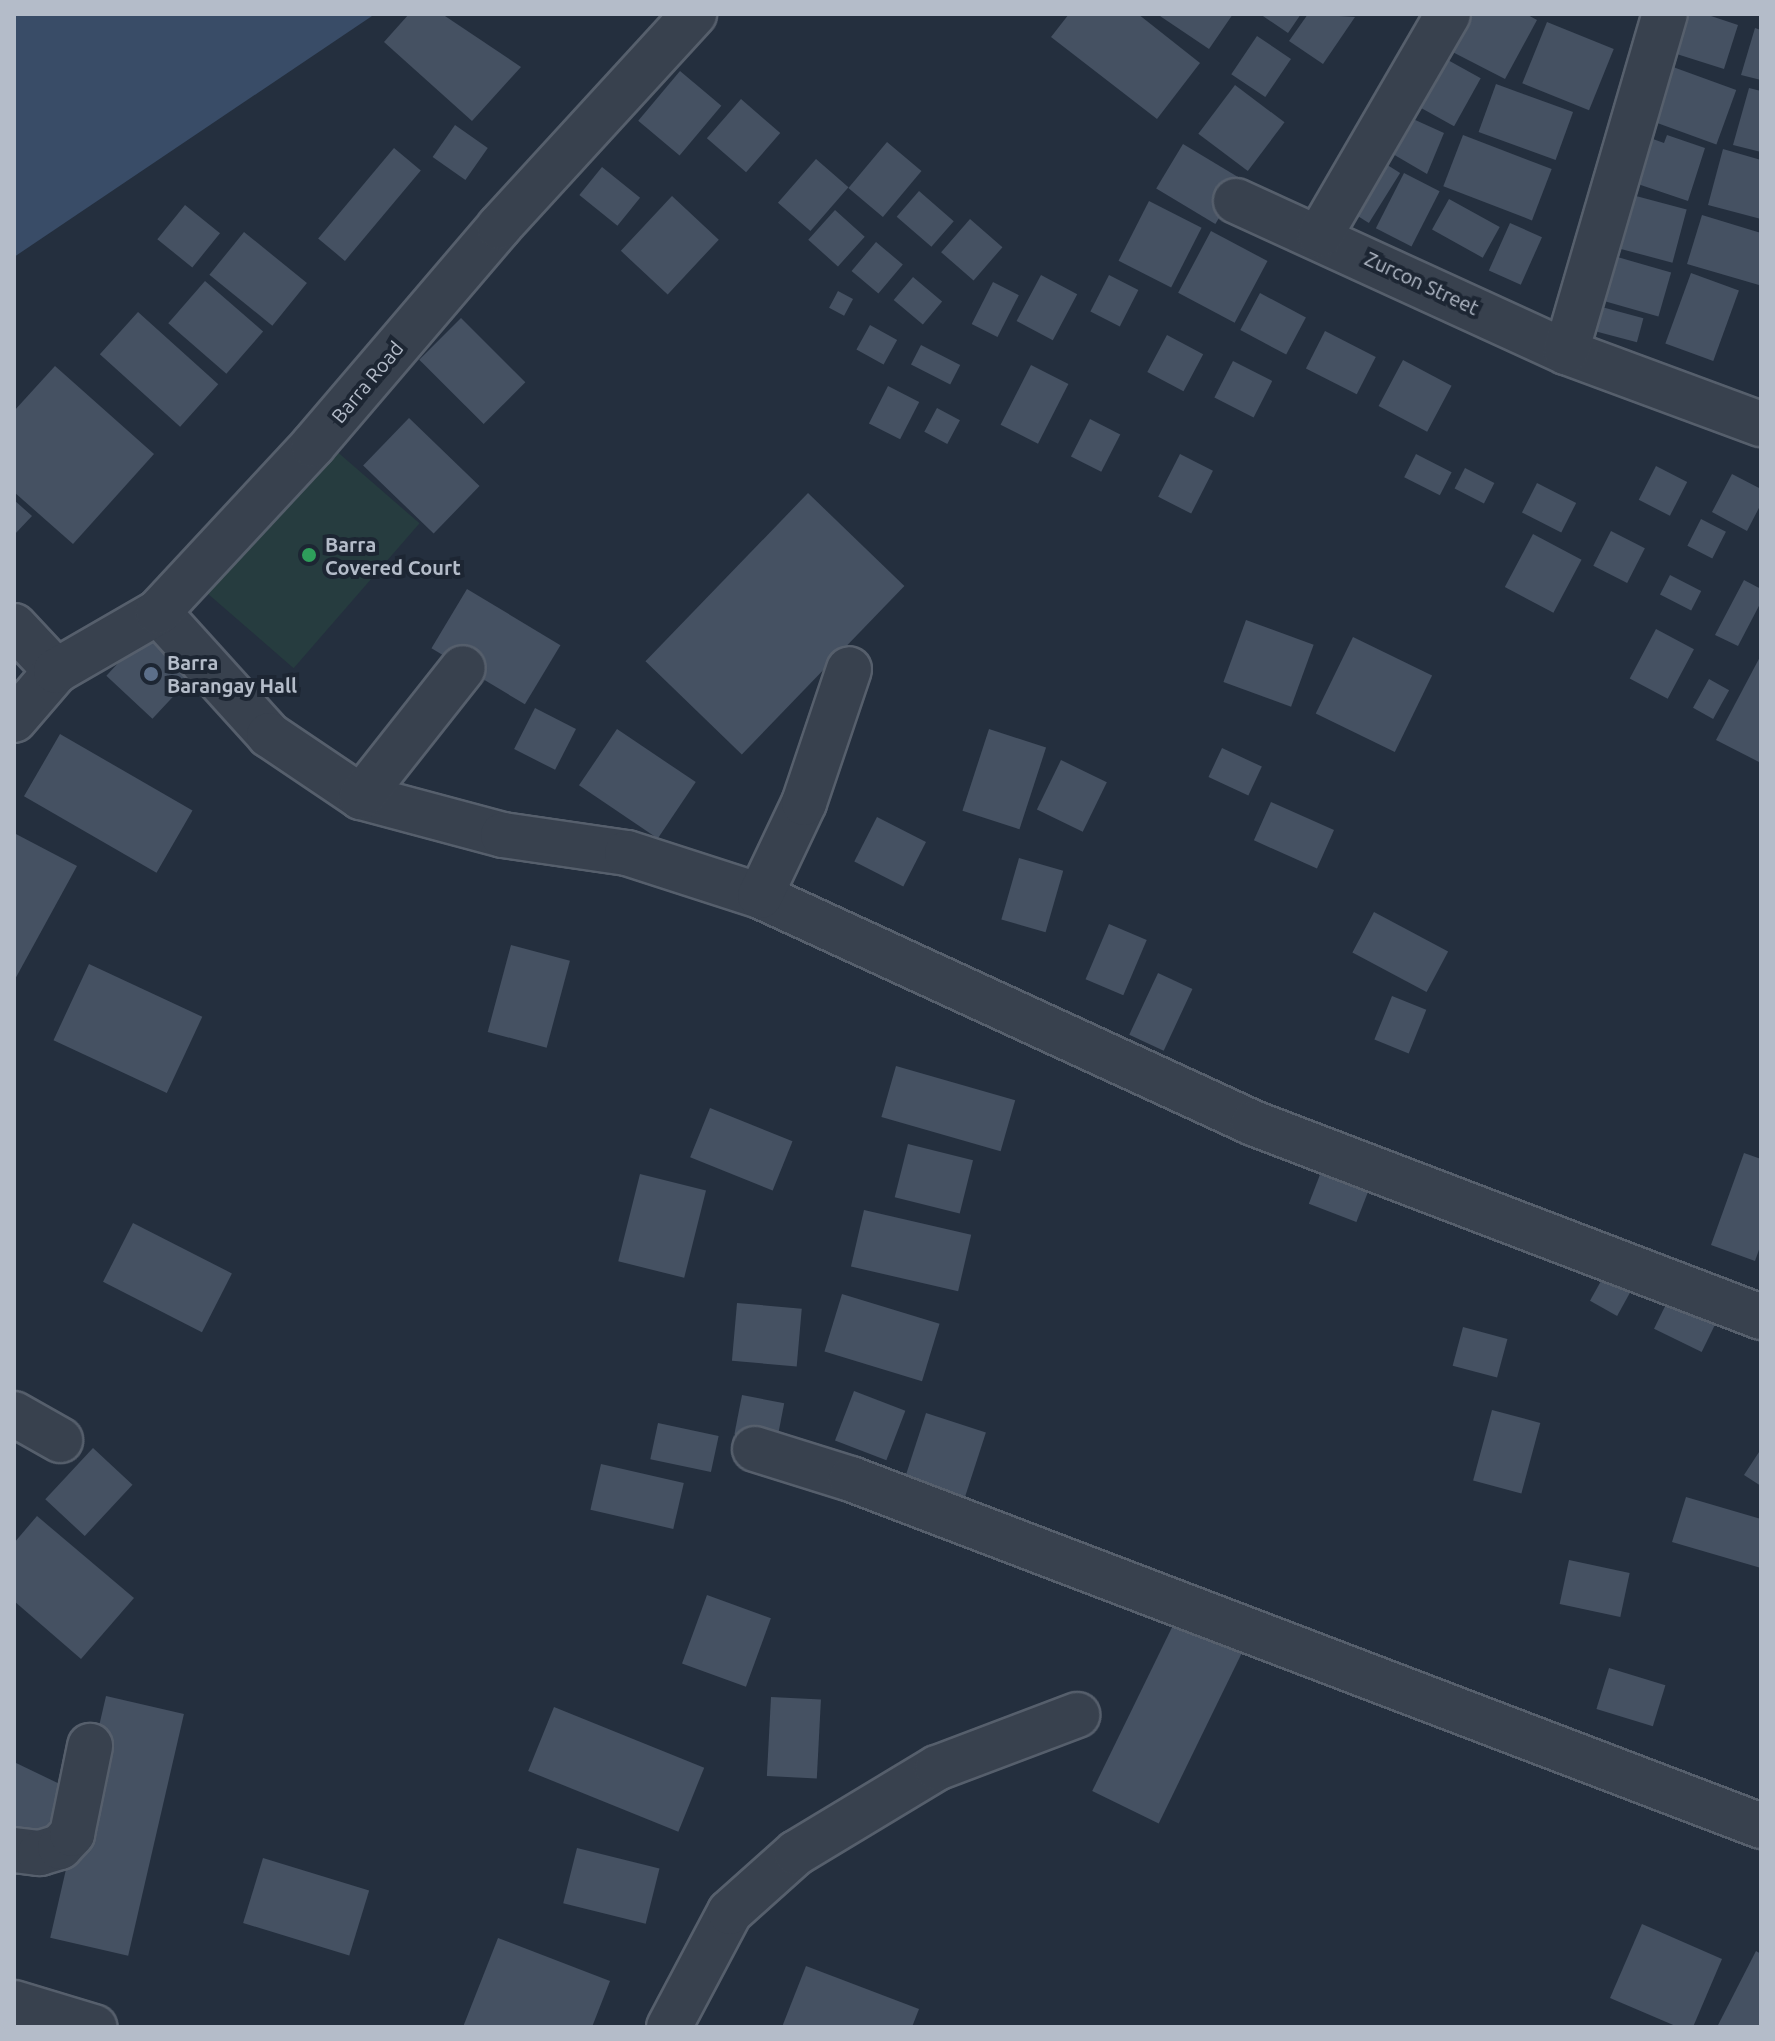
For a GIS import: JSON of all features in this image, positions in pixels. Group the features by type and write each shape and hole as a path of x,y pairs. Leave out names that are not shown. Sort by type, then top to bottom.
{"street":[{"name":"Barra Road","path":"14,720 56,671 158,612 313,445 499,227 694,14"},
{"path":"1320,235 1448,14"},
{"path":"1566,352 1665,14"},
{"name":"Zurcon Street","path":"1236,201 1320,235 1566,352 1760,421"},
{"path":"158,612 269,735 361,797 503,835 627,853 760,896 1253,1123 1761,1317"},
{"path":"14,626 56,671"},
{"path":"361,797 463,668"},
{"path":"760,896 804,803 849,669"},
{"path":"14,1414 60,1440"},
{"path":"755,1449 851,1479 1761,1826"},
{"path":"669,2027 730,1912 796,1853 937,1768 1077,1715"},
{"path":"14,1850 40,1853 60,1847 72,1834 90,1746"},
{"path":"14,2003 94,2027"}],"green space":[{"name":"Barra Covered Court","path":"326,442 420,523 294,668 200,587"}],"water":[{"path":"14,14 375,14 14,257"}],"building":[{"path":"409,14 442,14 521,67 472,121 384,42"},
{"path":"1069,14 1138,14 1200,63 1157,119 1051,37"},
{"path":"1157,14 1233,14 1209,49"},
{"path":"1260,14 1301,14 1288,33"},
{"path":"1308,14 1355,17 1323,64 1289,41"},
{"path":"1454,14 1526,14 1537,20 1505,79 1437,44"},
{"path":"1676,14 1705,14 1738,25 1724,69 1664,50"},
{"path":"1547,22 1614,49 1589,110 1522,83"},
{"path":"1755,28 1761,30 1761,80 1741,75"},
{"path":"1257,36 1291,59 1265,97 1231,74"},
{"path":"1437,54 1481,78 1454,126 1410,102"},
{"path":"1662,63 1736,90 1716,145 1642,118"},
{"path":"680,71 721,106 680,156 638,121"},
{"path":"1496,84 1573,112 1556,160 1479,132"},
{"path":"1235,85 1285,122 1248,171 1198,134"},
{"path":"1749,88 1761,91 1761,152 1733,145"},
{"path":"741,99 780,133 746,172 707,138"},
{"path":"1402,114 1444,133 1427,174 1386,150"},
{"path":"455,125 488,148 465,180 433,157"},
{"path":"1639,134 1664,143 1667,135 1705,148 1688,201 1623,179"},
{"path":"1463,135 1552,169 1532,220 1443,186"},
{"path":"887,142 921,171 883,217 848,188"},
{"path":"1183,144 1242,180 1215,224 1156,189"},
{"path":"394,148 421,170 345,261 318,238"},
{"path":"1723,149 1761,160 1761,219 1708,205"},
{"path":"1373,156 1400,173 1369,223 1342,206"},
{"path":"816,159 848,187 810,231 778,203"},
{"path":"602,167 640,198 617,226 579,195"},
{"path":"1404,173 1440,191 1411,246 1376,228"},
{"path":"919,191 954,221 931,247 897,217"},
{"path":"1621,192 1687,210 1672,263 1607,245"},
{"path":"672,196 719,240 668,294 621,251"},
{"path":"1449,199 1500,227 1483,258 1432,230"},
{"path":"1149,201 1202,228 1171,287 1119,261"},
{"path":"185,205 220,233 192,268 157,239"},
{"path":"835,210 865,237 838,266 808,240"},
{"path":"1702,215 1761,233 1759,285 1687,264"},
{"path":"970,219 1002,247 974,280 941,252"},
{"path":"1510,223 1542,237 1521,285 1489,271"},
{"path":"1211,231 1268,261 1235,323 1178,293"},
{"path":"244,232 307,283 272,326 209,275"},
{"path":"876,242 903,264 878,294 852,271"},
{"path":"1600,252 1671,272 1658,317 1587,296"},
{"path":"1691,273 1739,290 1713,361 1665,343"},
{"path":"1041,275 1077,294 1053,340 1017,321"},
{"path":"1109,275 1138,290 1120,327 1090,312"},
{"path":"913,277 942,301 923,324 894,300"},
{"path":"205,281 263,332 226,374 168,323"},
{"path":"993,282 1019,295 998,337 972,324"},
{"path":"838,291 853,299 844,316 829,308"},
{"path":"1260,293 1306,317 1286,354 1240,330"},
{"path":"1598,306 1643,318 1637,342 1592,330"},
{"path":"138,312 218,384 180,427 100,354"},
{"path":"461,318 525,382 484,424 419,360"},
{"path":"870,325 897,340 884,365 856,349"},
{"path":"1325,331 1376,357 1357,394 1306,368"},
{"path":"1167,335 1203,354 1183,391 1147,372"},
{"path":"921,345 960,365 950,385 911,365"},
{"path":"1403,360 1452,386 1427,432 1379,406"},
{"path":"1233,361 1272,381 1254,418 1214,398"},
{"path":"1031,365 1068,384 1038,444 1001,425"},
{"path":"55,366 154,454 73,544 14,492 14,411"},
{"path":"888,386 919,402 900,439 869,423"},
{"path":"937,408 960,420 947,444 924,432"},
{"path":"409,418 479,486 434,534 363,465"},
{"path":"1090,419 1120,434 1101,472 1071,456"},
{"path":"1180,454 1213,471 1191,514 1158,497"},
{"path":"1416,454 1452,472 1440,495 1404,477"},
{"path":"1656,466 1687,482 1670,516 1639,500"},
{"path":"1465,468 1494,483 1484,503 1455,488"},
{"path":"1732,474 1761,489 1761,504 1747,531 1712,512"},
{"path":"1537,483 1576,503 1561,532 1522,512"},
{"path":"808,493 904,586 742,754 645,661"},
{"path":"14,500 32,516 14,535"},
{"path":"1701,519 1726,532 1712,558 1687,546"},
{"path":"1611,531 1645,548 1627,583 1593,566"},
{"path":"1533,534 1582,560 1553,613 1505,587"},
{"path":"1670,575 1701,591 1691,610 1660,595"},
{"path":"1744,580 1761,589 1761,602 1738,646 1715,635"},
{"path":"467,589 560,645 525,704 431,648"},
{"path":"1246,620 1314,645 1291,707 1223,682"},
{"name":"Barra Barangay Hall","path":"150,629 196,672 152,719 106,676"},
{"path":"1656,629 1694,649 1668,699 1630,678"},
{"path":"1353,637 1432,676 1395,752 1316,713"},
{"path":"1761,655 1761,763 1716,740"},
{"path":"1709,679 1729,690 1713,719 1693,708"},
{"path":"535,708 576,729 555,770 514,749"},
{"path":"617,729 696,782 658,838 579,785"},
{"path":"989,729 1046,748 1019,829 962,811"},
{"path":"60,734 193,810 157,873 24,796"},
{"path":"1222,748 1262,767 1248,796 1208,777"},
{"path":"1061,760 1107,782 1083,832 1037,809"},
{"path":"1271,802 1334,830 1317,868 1254,840"},
{"path":"877,817 926,842 903,887 854,862"},
{"path":"14,833 77,866 14,981"},
{"path":"1019,858 1063,871 1046,932 1001,920"},
{"path":"1374,912 1448,951 1427,992 1352,953"},
{"path":"1109,924 1147,940 1123,995 1086,979"},
{"path":"511,945 570,961 547,1048 488,1032"},
{"path":"89,964 202,1017 167,1093 54,1040"},
{"path":"1158,973 1192,989 1164,1051 1129,1035"},
{"path":"1392,996 1426,1010 1409,1053 1374,1040"},
{"path":"896,1066 1015,1100 1001,1151 881,1117"},
{"path":"710,1108 793,1141 773,1190 690,1157"},
{"path":"908,1144 973,1160 960,1214 895,1197"},
{"path":"1744,1153 1761,1159 1761,1244 1755,1261 1711,1245"},
{"path":"1326,1159 1374,1177 1356,1222 1309,1204"},
{"path":"640,1174 706,1190 684,1278 618,1261"},
{"path":"864,1210 971,1235 958,1291 851,1267"},
{"path":"133,1223 232,1273 202,1332 103,1282"},
{"path":"1606,1272 1633,1287 1617,1316 1590,1301"},
{"path":"1672,1292 1720,1315 1702,1352 1654,1329"},
{"path":"842,1294 940,1324 922,1381 824,1351"},
{"path":"737,1303 802,1309 797,1366 732,1361"},
{"path":"1463,1327 1507,1339 1497,1378 1453,1366"},
{"path":"854,1391 905,1411 886,1460 835,1440"},
{"path":"742,1395 784,1403 777,1442 734,1434"},
{"path":"1492,1410 1540,1423 1521,1493 1473,1481"},
{"path":"926,1413 986,1432 963,1502 903,1482"},
{"path":"658,1423 719,1436 711,1472 650,1459"},
{"path":"93,1448 132,1485 85,1536 45,1499"},
{"path":"1761,1449 1761,1486 1744,1475"},
{"path":"601,1464 684,1483 673,1529 590,1510"},
{"path":"1686,1497 1761,1519 1761,1568 1672,1542"},
{"path":"37,1516 134,1598 81,1659 14,1601 14,1543"},
{"path":"1569,1560 1630,1573 1620,1617 1560,1604"},
{"path":"707,1595 771,1618 746,1687 682,1664"},
{"path":"1179,1613 1246,1645 1159,1823 1092,1791"},
{"path":"1609,1668 1665,1685 1653,1726 1596,1709"},
{"path":"106,1696 184,1714 128,1956 50,1938"},
{"path":"771,1697 821,1700 817,1779 767,1776"},
{"path":"554,1707 704,1768 678,1832 528,1771"},
{"path":"14,1762 66,1787 40,1842 14,1830"},
{"path":"577,1848 659,1869 646,1924 563,1903"},
{"path":"263,1858 369,1890 349,1955 243,1923"},
{"path":"1642,1924 1722,1959 1693,2027 1678,2027 1610,1998"},
{"path":"498,1938 610,1981 592,2027 463,2027"},
{"path":"1756,1951 1761,1954 1761,2027 1717,2027"},
{"path":"806,1966 919,2009 912,2027 782,2027"}],"place":[{"name":"Barra Covered Court","path":"309,555"},
{"name":"Barra Barangay Hall","path":"151,674"}]}
